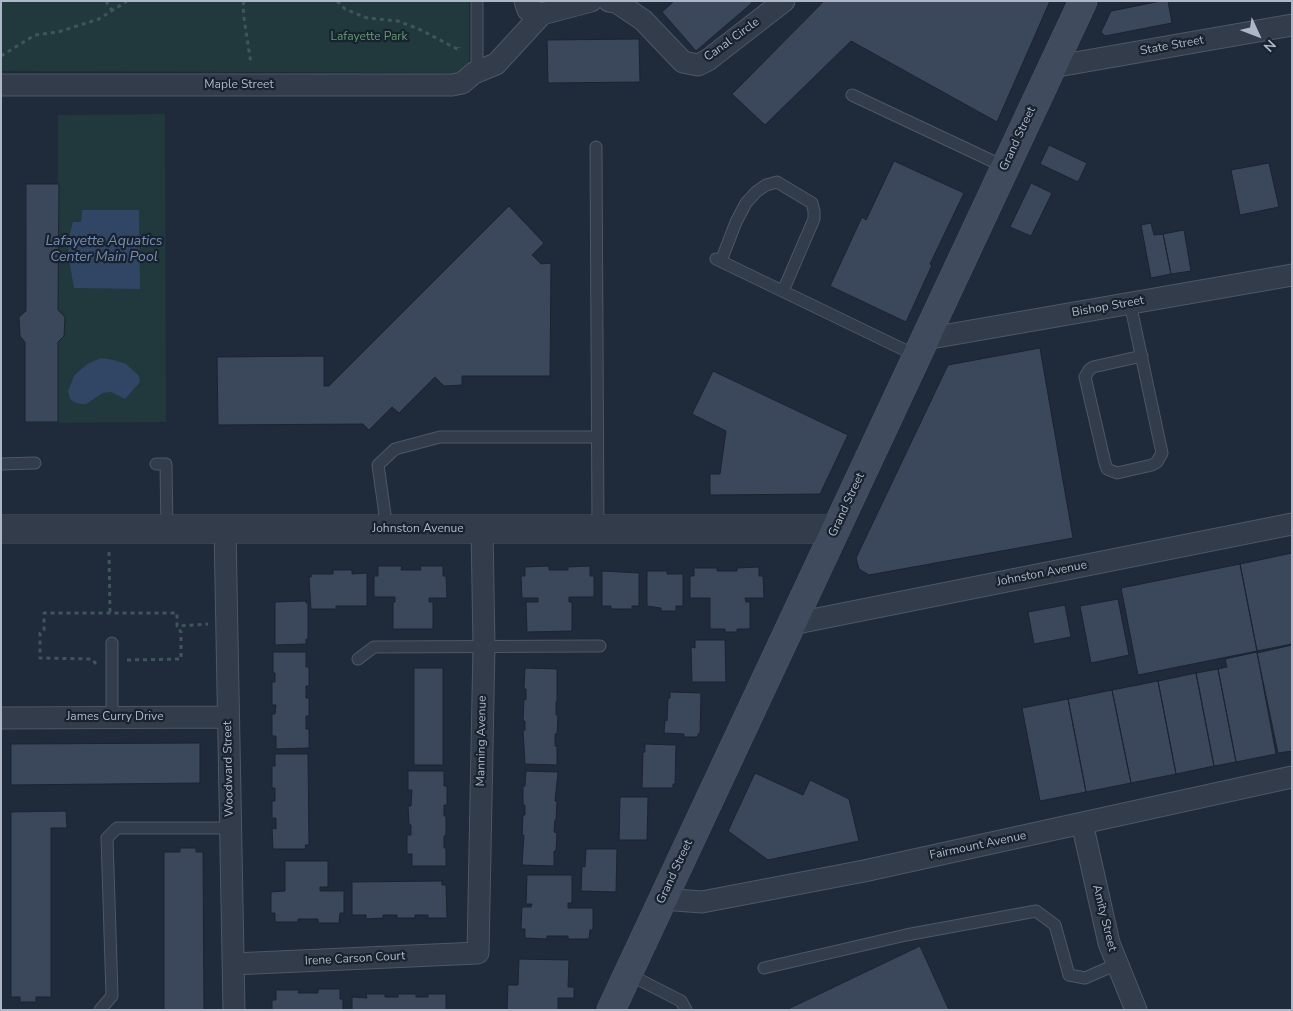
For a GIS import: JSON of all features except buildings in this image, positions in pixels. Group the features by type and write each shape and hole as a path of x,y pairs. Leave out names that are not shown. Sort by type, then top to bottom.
{"main road":[{"name":"Grand Street","path":"611,1010 1083,1"}],"street":[{"path":"525,1 528,10 542,14 591,1"},
{"name":"Canal Circle","path":"609,1 616,2 643,20 683,62 698,65 708,60 784,1"},
{"name":"Maple Street","path":"1,85 452,85 462,82 474,73 496,64 542,14"},
{"name":"State Street","path":"1052,67 1292,25"},
{"name":"Bishop Street","path":"921,348 1130,303 1292,275"},
{"name":"Johnston Avenue","path":"792,624 1292,524"},
{"name":"Johnston Avenue","path":"1,529 836,529"},
{"name":"Woodward Street","path":"225,529 234,1010"},
{"name":"Manning Avenue","path":"478,953 484,646 482,529"},
{"name":"James Curry Drive","path":"1,718 228,717"},
{"name":"Fairmount Avenue","path":"662,899 702,902 864,871 1292,777"},
{"name":"Amity Street","path":"1082,823 1108,943 1136,1010"},
{"name":"Irene Carson Court","path":"233,964 478,953"}],"lane":[{"path":"474,73 478,64 478,1"},
{"path":"852,96 1005,167"},
{"path":"596,146 598,529"},
{"path":"783,291 814,219 812,203 777,182 766,185 746,203 719,260 783,291 921,348"},
{"path":"1130,303 1142,356 1162,453 1158,462 1152,465 1118,473 1108,469 1104,463 1085,377 1093,367 1142,356"},
{"path":"387,529 378,465 394,449 440,437 597,438"},
{"path":"1,464 35,463"},
{"path":"156,464 166,464 167,529"},
{"path":"112,643 112,717"},
{"path":"358,658 374,647 600,646"},
{"path":"100,1010 112,996 107,838 116,828 231,828"},
{"path":"764,968 906,935 1036,911 1055,925 1069,975 1085,978 1117,964"},
{"path":"628,974 681,1001 686,1010"}],"path":[{"path":"106,1 112,11"},
{"path":"1,56 35,35 58,32 99,20 127,1"},
{"path":"244,1 244,18 251,65"},
{"path":"337,1 345,9 367,18 398,21 459,50"},
{"path":"109,552 110,613"},
{"path":"125,662 128,659 181,659 181,632 177,626"}],"green space":[{"name":"Lafayette Park","path":"1,1 469,1 469,73 1,71"},
{"path":"165,114 166,422 27,423 25,184 58,184 58,115"}],"water":[{"name":"Lafayette Aquatics Center Main Pool","path":"82,210 139,210 140,289 74,288 68,241 73,222 81,222"},
{"path":"101,358 126,364 139,376 140,382 125,399 111,392 103,393 86,404 74,402 70,399 68,391 74,376 89,363"}]}
